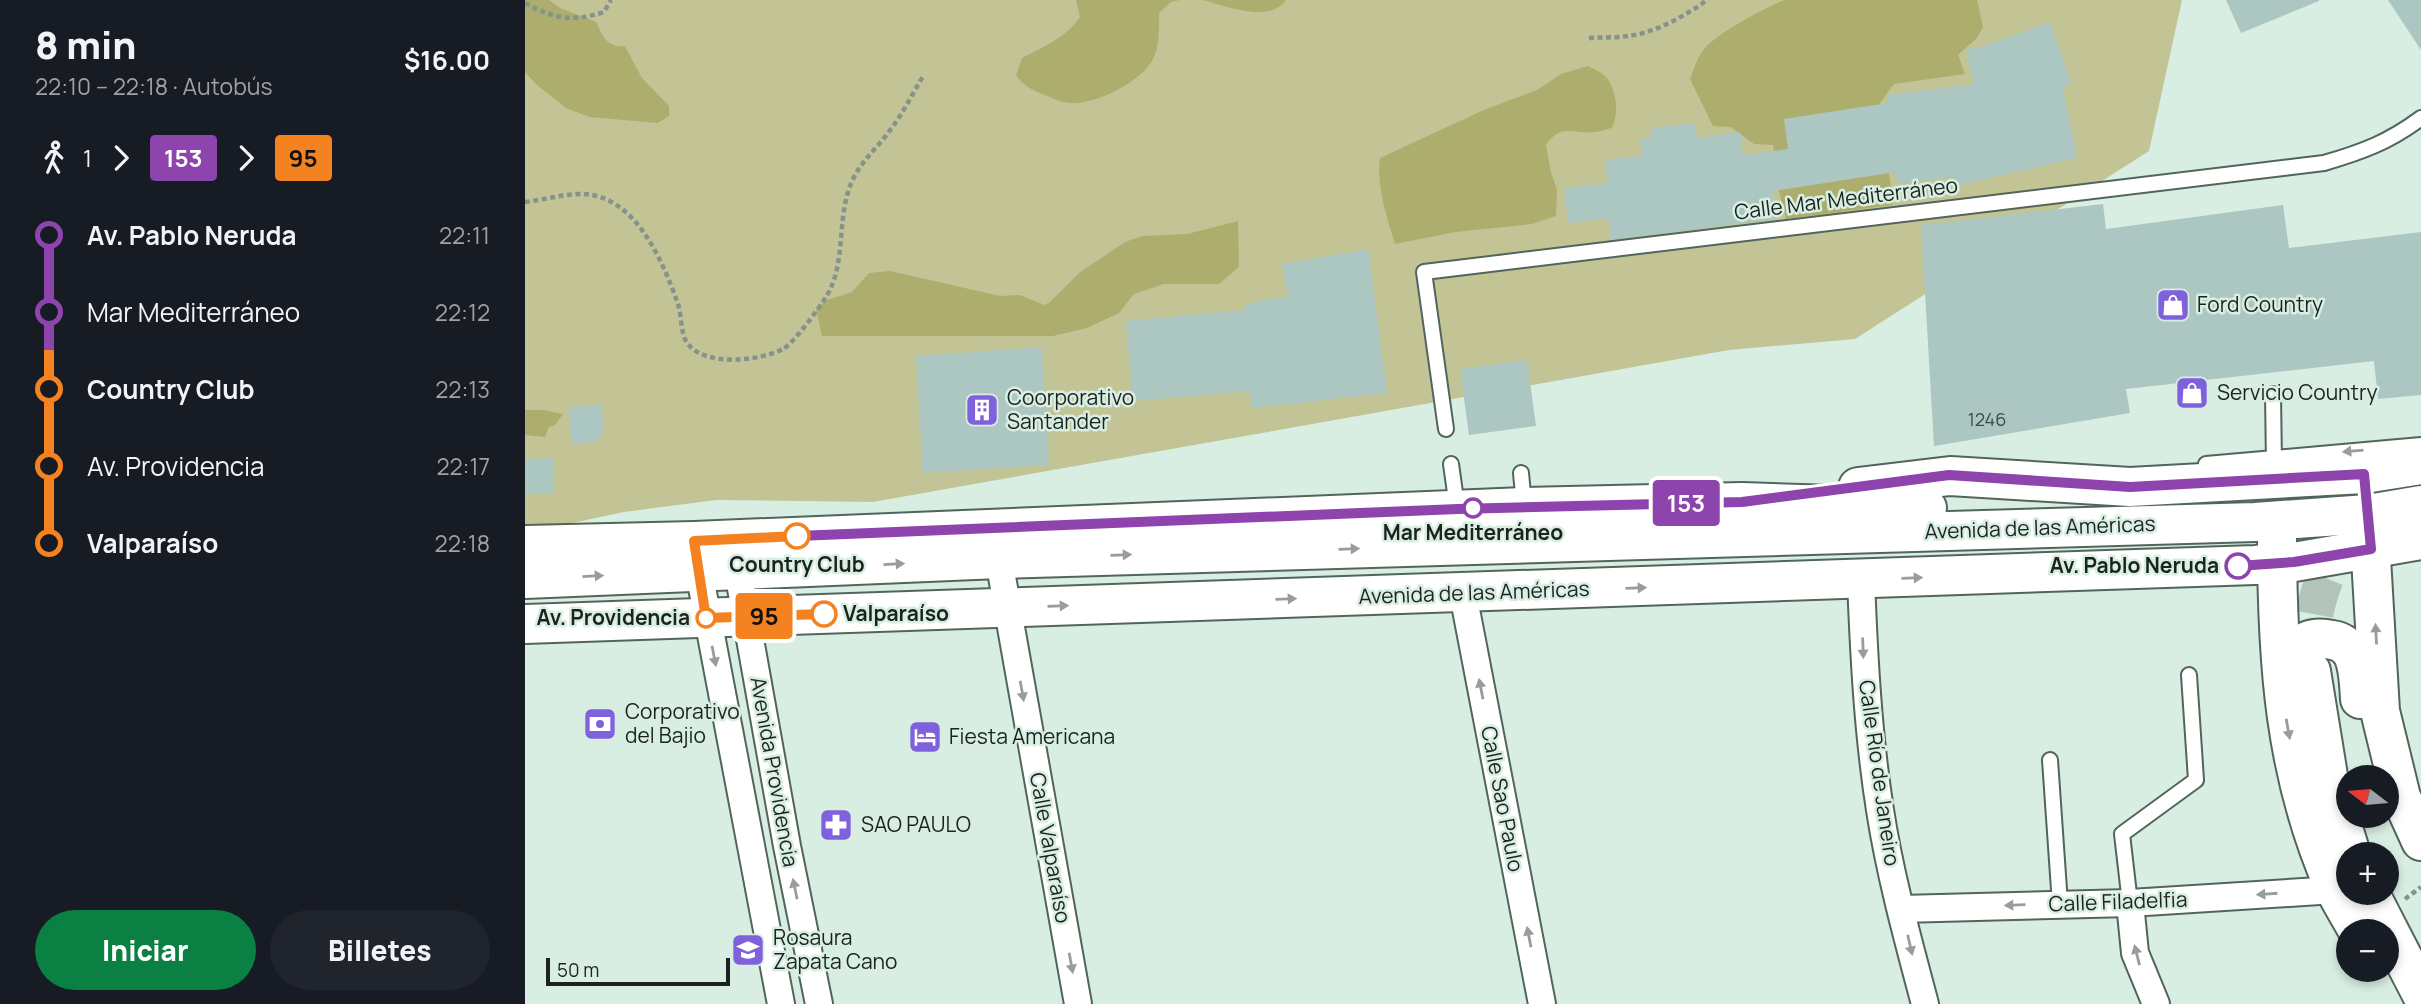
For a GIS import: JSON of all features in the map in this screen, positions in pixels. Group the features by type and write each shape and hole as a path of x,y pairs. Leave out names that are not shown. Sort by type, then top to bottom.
{"main road":[{"name":"Avenida de las Américas","path":"1742,502 1949,475 2136,479 2275,469 2364,474 2421,465"},
{"path":"2275,469 2278,626 2347,842"},
{"path":"2364,474 2380,711 2387,765"},
{"name":"Avenida de las Américas","path":"997,543 1458,509 1522,490 1742,502 2035,512 2240,504"},
{"name":"Avenida de las Américas","path":"525,624 1463,594 2277,563 2369,532 2421,505"},
{"name":"Avenida de las Américas","path":"525,579 696,556 997,543 2277,520 2421,540"},
{"name":"Avenida de las Américas","path":"525,545 696,556"},
{"path":"2336,861 2302,796 2286,721 2297,680 2293,657 2308,639 2337,641 2352,653 2356,663 2366,741 2379,765"},
{"path":"2399,801 2421,841"},
{"path":"2361,905 2421,993"},
{"path":"2387,982 2400,1004"}],"street":[{"name":"Calle Valparaíso","path":"997,543 1078,1004"},
{"name":"Avenida Providencia","path":"735,554 787,846 819,1004"},
{"name":"Avenida Providencia","path":"696,556 781,1004"},
{"name":"Calle Río de Janeiro","path":"1861,580 1864,659 1880,811 1925,1004"},
{"name":"Calle Sao Paulo","path":"1463,594 1542,1004"},
{"name":"Calle Filadelfia","path":"1901,909 2336,892"},
{"path":"2130,902 2135,953 2156,1004"}],"lane":[{"name":"Calle Mar Mediterráneo","path":"1446,429 1425,272 2324,163 2365,151 2421,118"},
{"path":"2273,394 2275,469"},
{"path":"2194,466 2275,469 2421,445"},
{"path":"1451,464 1458,509"},
{"path":"2130,902 2122,834 2196,780 2189,675"},
{"path":"2050,760 2060,904"}],"path":[{"path":"525,3 549,16 566,18 604,12 611,0"},
{"path":"1589,38 1628,36 1653,29 1695,9 1707,0"},
{"path":"525,202 580,194 609,200 635,220 661,264 679,306 686,341 698,355 722,359 749,359 785,349 826,298 834,282 838,269 841,214 858,167 892,129 924,75"}],"green space":[{"path":"525,0 2182,0 2149,151 1855,339 1729,350 873,502 716,500 624,512 525,533"},
{"path":"525,0 549,0 560,8 596,22 610,43 625,46 642,78 669,106 669,116 658,123 589,117 566,108 537,85 525,72"},
{"path":"1076,0 1180,0 1171,2 1159,13 1156,50 1145,70 1112,93 1073,103 1059,101 1034,90 1016,75 1022,58 1054,41 1075,24 1080,17"},
{"path":"1203,0 1286,0 1269,11 1258,12"},
{"path":"1784,0 1977,0 1983,27 1977,38 1958,55 1965,74 1894,84 1880,103 1893,205 1786,219 1778,187 1773,145 1754,144 1731,127 1713,126 1690,79 1699,56 1710,43 1730,29"},
{"path":"1588,66 1607,78 1615,96 1616,116 1612,128 1596,132 1562,132 1546,145 1557,189 1556,216 1532,224 1456,232 1395,244 1381,191 1380,158 1486,109 1537,90 1561,74"},
{"path":"1238,221 1239,267 1219,284 1164,284 1134,294 1119,313 1087,328 1053,336 822,336 816,309 827,300 852,292 869,273 890,271 1000,296 1020,295 1044,305 1079,273 1125,242 1142,236 1187,234"},
{"path":"525,410 563,414 555,425 549,427 545,437 525,435"}],"building":[{"path":"2226,0 2319,0 2319,1 2241,33"},
{"path":"2388,0 2421,0 2421,50"},
{"path":"2050,22 2071,82 2063,89 2077,158 1955,186 1953,177 1897,184 1896,172 1773,191 1776,219 1611,240 1608,218 1568,223 1564,188 1608,183 1605,160 1642,156 1640,139 1652,138 1651,128 1695,123 1697,138 1740,132 1743,155 1788,149 1784,119 1888,103 1887,95 1974,84 1966,49 1984,46"},
{"name":"Ford Country","path":"2103,204 2106,229 2283,205 2289,248 2421,232 2421,395 2378,399 2374,361 2126,389 2130,413 1934,446 1921,225"},
{"path":"1368,249 1387,393 1251,408 1250,391 1133,401 1126,321 1245,310 1245,304 1288,296 1282,264"},
{"name":"Coorporativo Santander","path":"1042,347 1049,465 923,473 916,356"},
{"path":"1527,360 1536,426 1469,435 1460,369"},
{"path":"601,404 604,432 596,441 573,445 568,408"},
{"path":"553,458 553,493 525,494 525,459"}],"tunnel":[{"path":"2311,671 2315,611 2334,559 2350,536 2370,516 2393,499 2421,486"},
{"path":"2240,504 2391,487"}],"bus line":[{"name":"153","path":"797,536 1458,509 1742,502 1949,475 2130,487 2364,474 2371,549 2294,562 2238,566"},
{"name":"95","path":"797,536 694,541 706,618 824,614"}],"place":[{"name":"Ford Country","path":"2173,305"},
{"name":"Servicio Country","path":"2192,393"},
{"name":"Coorporativo Santander","path":"982,410"},
{"name":"Mar Mediterráneo","path":"1473,508"},
{"name":"Country Club","path":"797,536"},
{"name":"Av. Pablo Neruda","path":"2238,566"},
{"name":"Valparaíso","path":"824,614"},
{"name":"Av. Providencia","path":"706,618"},
{"name":"Corporativo del Bajio","path":"600,724"},
{"name":"Fiesta Americana","path":"925,737"},
{"name":"SAO PAULO","path":"836,825"},
{"name":"Rosaura Zapata Cano","path":"748,950"}]}
